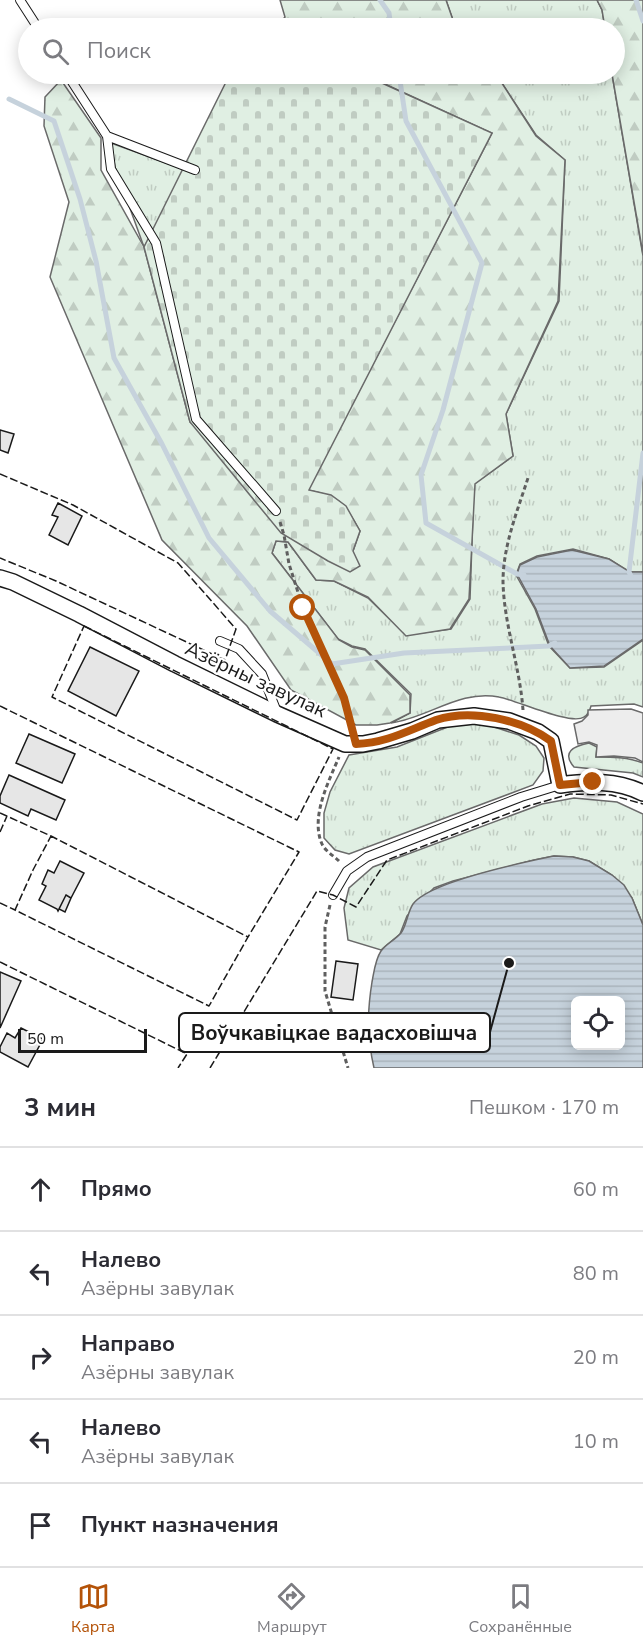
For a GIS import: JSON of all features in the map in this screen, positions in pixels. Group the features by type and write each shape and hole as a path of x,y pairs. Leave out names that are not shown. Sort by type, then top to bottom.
{"street":[{"name":"Азёрны завулак","path":"0,578 13,582 277,714 350,744"},
{"path":"350,744 396,737 438,720 461,716 489,717 509,721 538,732 551,741 560,785 593,782 623,785 643,793"}],"lane":[{"path":"20,0 32,18"},
{"path":"73,84 107,136 111,169 156,243 195,419 276,511"},
{"path":"107,136 195,170"},
{"path":"220,642 239,649 262,674 277,714"},
{"path":"333,895 347,871 367,857 521,797 560,785"}],"path":[{"path":"524,727 522,696 509,632 503,582 505,549 528,478"},
{"path":"276,511 303,608 344,698 350,744 319,809 319,836 323,847 347,871"},
{"path":"333,895 325,927 325,991 348,1068"}],"green space":[{"path":"280,0 446,0 452,18 284,18"},
{"path":"446,0 597,0 603,18 452,18"},
{"path":"597,0 643,0 643,254 614,84 625,84 625,18 603,18"},
{"path":"57,84 64,84 101,138 101,170 144,247 190,422 353,551 360,531 345,507 335,498 308,490 492,133 385,84 502,84 536,136 565,160 558,301 506,414 513,456 475,484 469,599 450,629 406,636 368,597 334,581 316,580 288,542 276,541 272,553 339,640 352,647 365,650 410,695 410,713 390,723 356,725 291,690 247,626 162,540 50,277 69,202 44,126 45,97"},
{"path":"225,84 384,84 492,133 309,490 331,495 346,506 360,531 353,551 360,566 350,572 281,533 190,422 144,247"},
{"path":"503,84 614,84 643,256 643,572 629,572 609,559 573,549 537,556 520,564 516,575 535,609 549,646 570,668 604,667 643,640 643,707 634,704 591,706 587,715 577,719 556,715 499,697 485,696 457,700 418,716 391,723 410,713 411,694 365,649 338,639 272,553 276,541 288,542 316,580 334,581 368,598 406,635 451,629 470,599 474,484 513,456 506,414 559,301 565,160 536,135"},
{"path":"111,143 191,172 144,247 115,167"},
{"path":"455,724 485,724 519,735 536,746 544,758 543,771 533,785 349,854 335,850 324,838 324,813 330,792 349,755 397,747"},
{"path":"589,743 597,747 596,757 626,758 643,763 643,777 633,773 574,767 569,757 571,750"},
{"path":"574,798 617,802 643,814 643,925 632,898 612,875 589,861 554,856 453,881 434,888 407,916 400,934 381,950 348,940 344,908 349,888 373,867 542,804"}],"shaded area":[{"path":"572,550 609,559 630,572 643,572 643,639 604,666 570,668 550,646 536,609 517,574 520,565 537,557"},
{"path":"631,709 643,713 643,762 635,758 596,757 597,745 589,742 578,744 574,724 582,721 588,715 588,710"},
{"path":"554,856 573,857 589,861 624,885 643,925 643,1068 374,1068 369,1035 370,993 377,958 381,951 403,930 413,904 423,896 457,880"}],"building":[{"path":"0,430 14,434 8,453 0,450"},
{"path":"58,503 82,516 68,545 49,535 58,517 52,515"},
{"path":"90,647 139,671 116,716 68,691"},
{"path":"29,734 75,754 62,783 16,763"},
{"path":"9,775 65,800 56,820 31,809 28,816 0,803 0,796"},
{"path":"60,861 84,873 71,898 66,895 58,911 39,900 46,886 42,884 48,870 54,873"},
{"path":"66,895 71,898 65,912 59,909"},
{"path":"336,961 358,964 353,1000 331,997"},
{"path":"0,972 21,981 0,1028"},
{"path":"21,1028 43,1039 28,1067 0,1052 7,1033 15,1038"}],"waterway":[{"path":"380,0 390,18"},
{"path":"636,0 643,21"},
{"path":"400,84 406,121 482,263 443,410 421,475 426,523 517,574 524,575"},
{"path":"9,99 54,121 80,199 96,261 114,358 162,444 209,538 270,611 332,664 404,653 549,646 555,643"},
{"path":"631,576 629,572 643,453"}],"fence":[{"path":"0,474 73,505 178,563 236,629 225,660 56,581 0,558"},
{"path":"84,626 333,749 297,820 52,697 84,626"},
{"path":"0,706 299,852 248,937"},
{"path":"210,1068 317,891 333,895 356,907 387,860 528,806 570,794 611,795 643,804"},
{"path":"0,813 51,836 248,937 209,1006 15,910 51,836"},
{"path":"0,832 7,816"},
{"path":"0,903 16,909"},
{"path":"0,962 187,1054 178,1068"}],"place":[{"name":"Воўчкавіцкае вадасховішча","path":"509,963"}],"route":[{"path":"303,608 344,698 356,744 396,737 438,720 461,716 489,717 509,721 538,732 551,741 560,785 593,782"}]}
